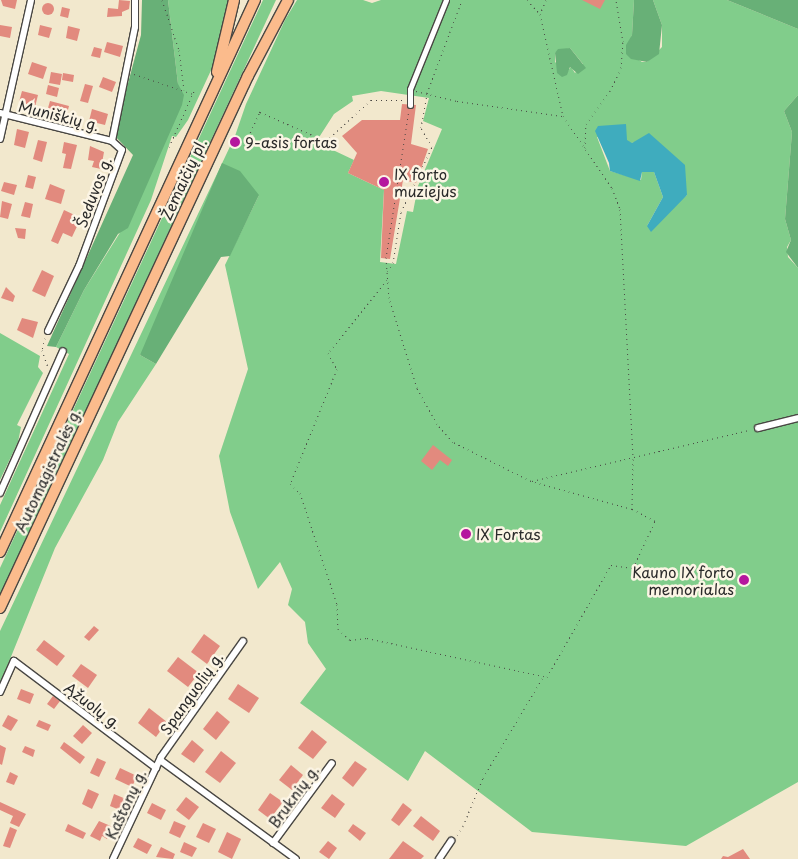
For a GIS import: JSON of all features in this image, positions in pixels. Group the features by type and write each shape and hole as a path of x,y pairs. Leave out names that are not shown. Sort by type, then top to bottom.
{"highway":[{"path":"210,98 234,0"},
{"name":"Žemaičių pl.","path":"88,362 255,0"},
{"name":"Žemaičių pl.","path":"109,372 248,76 288,0"},
{"name":"Automagistralės g.","path":"0,552 88,362"},
{"name":"Automagistralės g.","path":"0,608 109,372"}],"street":[{"path":"0,138 2,114 31,0"},
{"name":"Šeduvos g.","path":"48,331 78,266 122,150 112,141 135,27 135,0"},
{"path":"410,102 410,89 446,0"},
{"name":"Muniškių g.","path":"2,114 112,141"},
{"path":"0,493 63,351"},
{"path":"758,428 798,418"},
{"name":"Spanguolių g.","path":"160,760 243,641"},
{"name":"Ąžuolų g.","path":"0,692 14,661 156,768"},
{"path":"160,760 296,859"},
{"name":"Kaštonų g.","path":"113,859 160,760"},
{"name":"Bruknių g.","path":"274,843 332,763"},
{"path":"439,859 451,841"}],"path":[{"path":"162,0 179,50 184,90"},
{"path":"387,272 393,263 401,212 432,147 421,128 426,93 462,0"},
{"path":"527,0 540,14 563,116 617,198 623,227 633,459 632,509"},
{"path":"540,14 546,0"},
{"path":"586,151 583,140 586,124 618,79 624,57 616,0"},
{"path":"126,72 193,94"},
{"path":"410,89 457,101 563,116"},
{"path":"169,148 194,91"},
{"path":"256,111 326,141 371,100 410,102 386,258 387,280 389,298 408,365 417,388 441,431 460,446 531,481 632,509 655,521 633,568 612,565 547,677 367,638 350,640 338,629 337,604 300,493 290,484 337,369 328,353 387,280"},
{"path":"234,142 244,146 260,112"},
{"path":"45,355 42,347 48,331"},
{"path":"531,481 633,459 758,428"},
{"path":"451,841 463,826 483,778 544,676"}],"green space":[{"path":"142,0 168,0 178,84 184,95 182,105 128,228 118,234 84,290 56,347 47,346 133,155 114,135 141,35"},
{"path":"168,0 230,0 213,66 188,120 176,137 172,136 151,200 0,532 0,505 69,354 56,347 84,290 121,231 178,84"},
{"path":"263,0 276,0 0,596 0,568"},
{"path":"297,0 363,0 372,3 381,0 634,0 632,35 626,51 642,62 647,62 662,47 662,25 653,0 727,0 798,29 798,95 784,111 792,132 785,219 791,240 787,247 788,257 798,268 798,782 686,846 532,832 425,751 408,781 300,703 326,669 308,643 305,622 288,605 292,589 280,562 258,589 230,512 219,456 248,369 225,265 259,195 140,355 156,364 118,422 103,460 55,548 0,684 0,631 235,136 246,104 285,20","holes":["570,48 583,64 575,73 571,67 567,72 555,62 555,53","381,91 429,98 423,121 442,129 418,186 413,212 407,211 396,264 380,262 384,190 348,173 354,160 316,142 334,114 353,101 352,96","597,137 632,143 641,140 687,195 647,226 663,197 654,172 642,172 641,180 610,171"]},
{"path":"634,0 653,0 662,25 659,54 647,62 631,59 626,54 626,45 632,35"},
{"path":"727,0 798,0 798,29"},
{"path":"570,48 586,68 578,74 570,67 567,75 562,77 557,73 555,53 558,49"},
{"path":"798,95 798,268 786,252 791,240 785,219 792,132 784,111"},
{"path":"222,163 240,171 259,195 230,256 221,257 156,364 140,355"},
{"path":"0,333 40,356 38,367 43,373 17,425 21,427 18,442 0,480"}],"water":[{"path":"626,124 627,140 632,143 649,133 685,165 687,195 651,232 647,226 663,197 654,172 642,172 640,181 610,171 609,163 595,131 598,126"}],"building":[{"path":"1,0 17,0 15,9 3,6"},
{"path":"119,0 130,1 129,9 122,12 122,16 107,17 108,8 118,9"},
{"path":"582,0 605,0 600,9"},
{"path":"48,3 54,9 48,15 42,9"},
{"path":"62,7 70,9 68,18 60,16"},
{"path":"0,25 12,27 10,38 0,36"},
{"path":"40,25 52,28 49,38 38,35"},
{"path":"68,26 80,29 77,41 66,38"},
{"path":"107,42 123,46 120,57 104,52"},
{"path":"94,47 102,49 100,58 91,56"},
{"path":"32,62 47,67 43,79 28,74"},
{"path":"51,72 62,74 60,85 49,83"},
{"path":"63,73 74,75 73,82 62,80"},
{"path":"103,77 116,82 112,92 99,87"},
{"path":"85,84 93,86 88,103 80,101"},
{"path":"48,85 59,88 57,97 46,94"},
{"path":"22,91 38,95 35,107 19,102"},
{"path":"50,101 69,106 65,121 46,115"},
{"name":"IX forto muziejus","path":"402,104 416,105 411,144 428,149 416,183 403,180 390,259 381,258 384,190 348,173 357,153 342,136 362,120 400,120"},
{"path":"92,109 108,114 105,125 89,121"},
{"path":"17,129 29,132 25,148 14,145"},
{"path":"38,140 47,142 42,162 33,159"},
{"path":"64,142 77,145 71,169 63,168 66,154 62,153"},
{"path":"90,146 104,152 101,169 92,167 94,161 88,160"},
{"path":"28,175 36,177 33,189 25,187"},
{"path":"4,182 17,185 14,195 1,191"},
{"path":"50,184 65,190 61,204 45,199"},
{"path":"2,201 12,204 8,219 0,217"},
{"path":"25,202 33,204 30,218 21,216"},
{"path":"64,210 81,218 72,237 63,233 58,244 51,241"},
{"path":"15,228 26,229 25,239 18,238"},
{"path":"42,270 54,276 45,297 32,291"},
{"path":"6,287 15,296 13,302 1,298"},
{"path":"22,318 38,322 33,338 17,330"},
{"path":"433,445 452,460 448,466 440,460 432,470 421,461"},
{"path":"94,626 99,630 89,641 84,637"},
{"path":"204,634 220,646 207,664 191,652"},
{"path":"44,640 65,656 57,666 36,650"},
{"path":"178,657 199,673 188,687 167,671"},
{"path":"81,664 97,675 88,688 72,676"},
{"path":"238,684 259,698 249,713 228,699"},
{"path":"21,689 34,694 30,704 17,699"},
{"path":"53,696 60,701 54,709 47,704"},
{"path":"149,708 167,722 156,737 138,723"},
{"path":"217,711 230,722 216,740 203,729"},
{"path":"8,715 18,720 11,731 2,726"},
{"path":"39,720 51,725 48,731 36,726"},
{"path":"83,725 92,733 82,744 73,736"},
{"path":"312,730 327,742 313,759 298,748"},
{"path":"192,740 204,750 194,763 181,754"},
{"path":"64,742 85,757 80,764 60,748"},
{"path":"0,745 6,748 2,765 0,764"},
{"path":"25,746 35,750 33,757 22,752"},
{"path":"221,751 236,763 220,783 205,772"},
{"path":"97,758 106,762 99,777 90,773"},
{"path":"355,761 367,769 353,787 342,778"},
{"path":"291,765 303,775 292,790 279,780"},
{"path":"120,768 137,776 132,787 115,779"},
{"path":"10,772 18,776 14,785 6,782"},
{"path":"88,789 99,794 92,809 82,804"},
{"path":"270,793 283,802 270,819 258,810"},
{"path":"114,794 126,799 122,811 110,806"},
{"path":"332,794 345,804 335,818 321,808"},
{"path":"186,797 199,807 189,820 176,810"},
{"path":"0,802 26,814 19,827 10,823 13,816 0,810"},
{"path":"152,803 166,810 161,820 147,813"},
{"path":"403,803 412,810 399,826 391,820"},
{"path":"421,816 440,831 433,841 413,826"},
{"path":"99,821 113,827 107,839 102,836 100,841 90,836"},
{"path":"174,821 186,826 180,838 169,833"},
{"path":"203,823 216,829 209,843 196,837"},
{"path":"68,824 86,833 83,839 65,831"},
{"path":"353,824 366,833 360,841 348,831"},
{"path":"10,827 17,830 10,848 3,846"},
{"path":"227,832 241,839 232,859 218,852"},
{"path":"138,838 152,845 147,854 133,847"},
{"path":"328,841 337,848 329,859 319,852"},
{"path":"403,841 424,856 421,859 389,859"},
{"path":"184,842 197,848 192,857 180,852"},
{"path":"161,847 175,854 173,859 156,857"},
{"path":"743,849 750,859 721,859 723,856 728,857"}],"place":[{"name":"9-asis fortas","path":"235,142"},
{"name":"IX forto muziejus","path":"384,182"},
{"name":"IX Fortas","path":"466,534"},
{"name":"Kauno IX forto memorialas","path":"744,580"}]}
